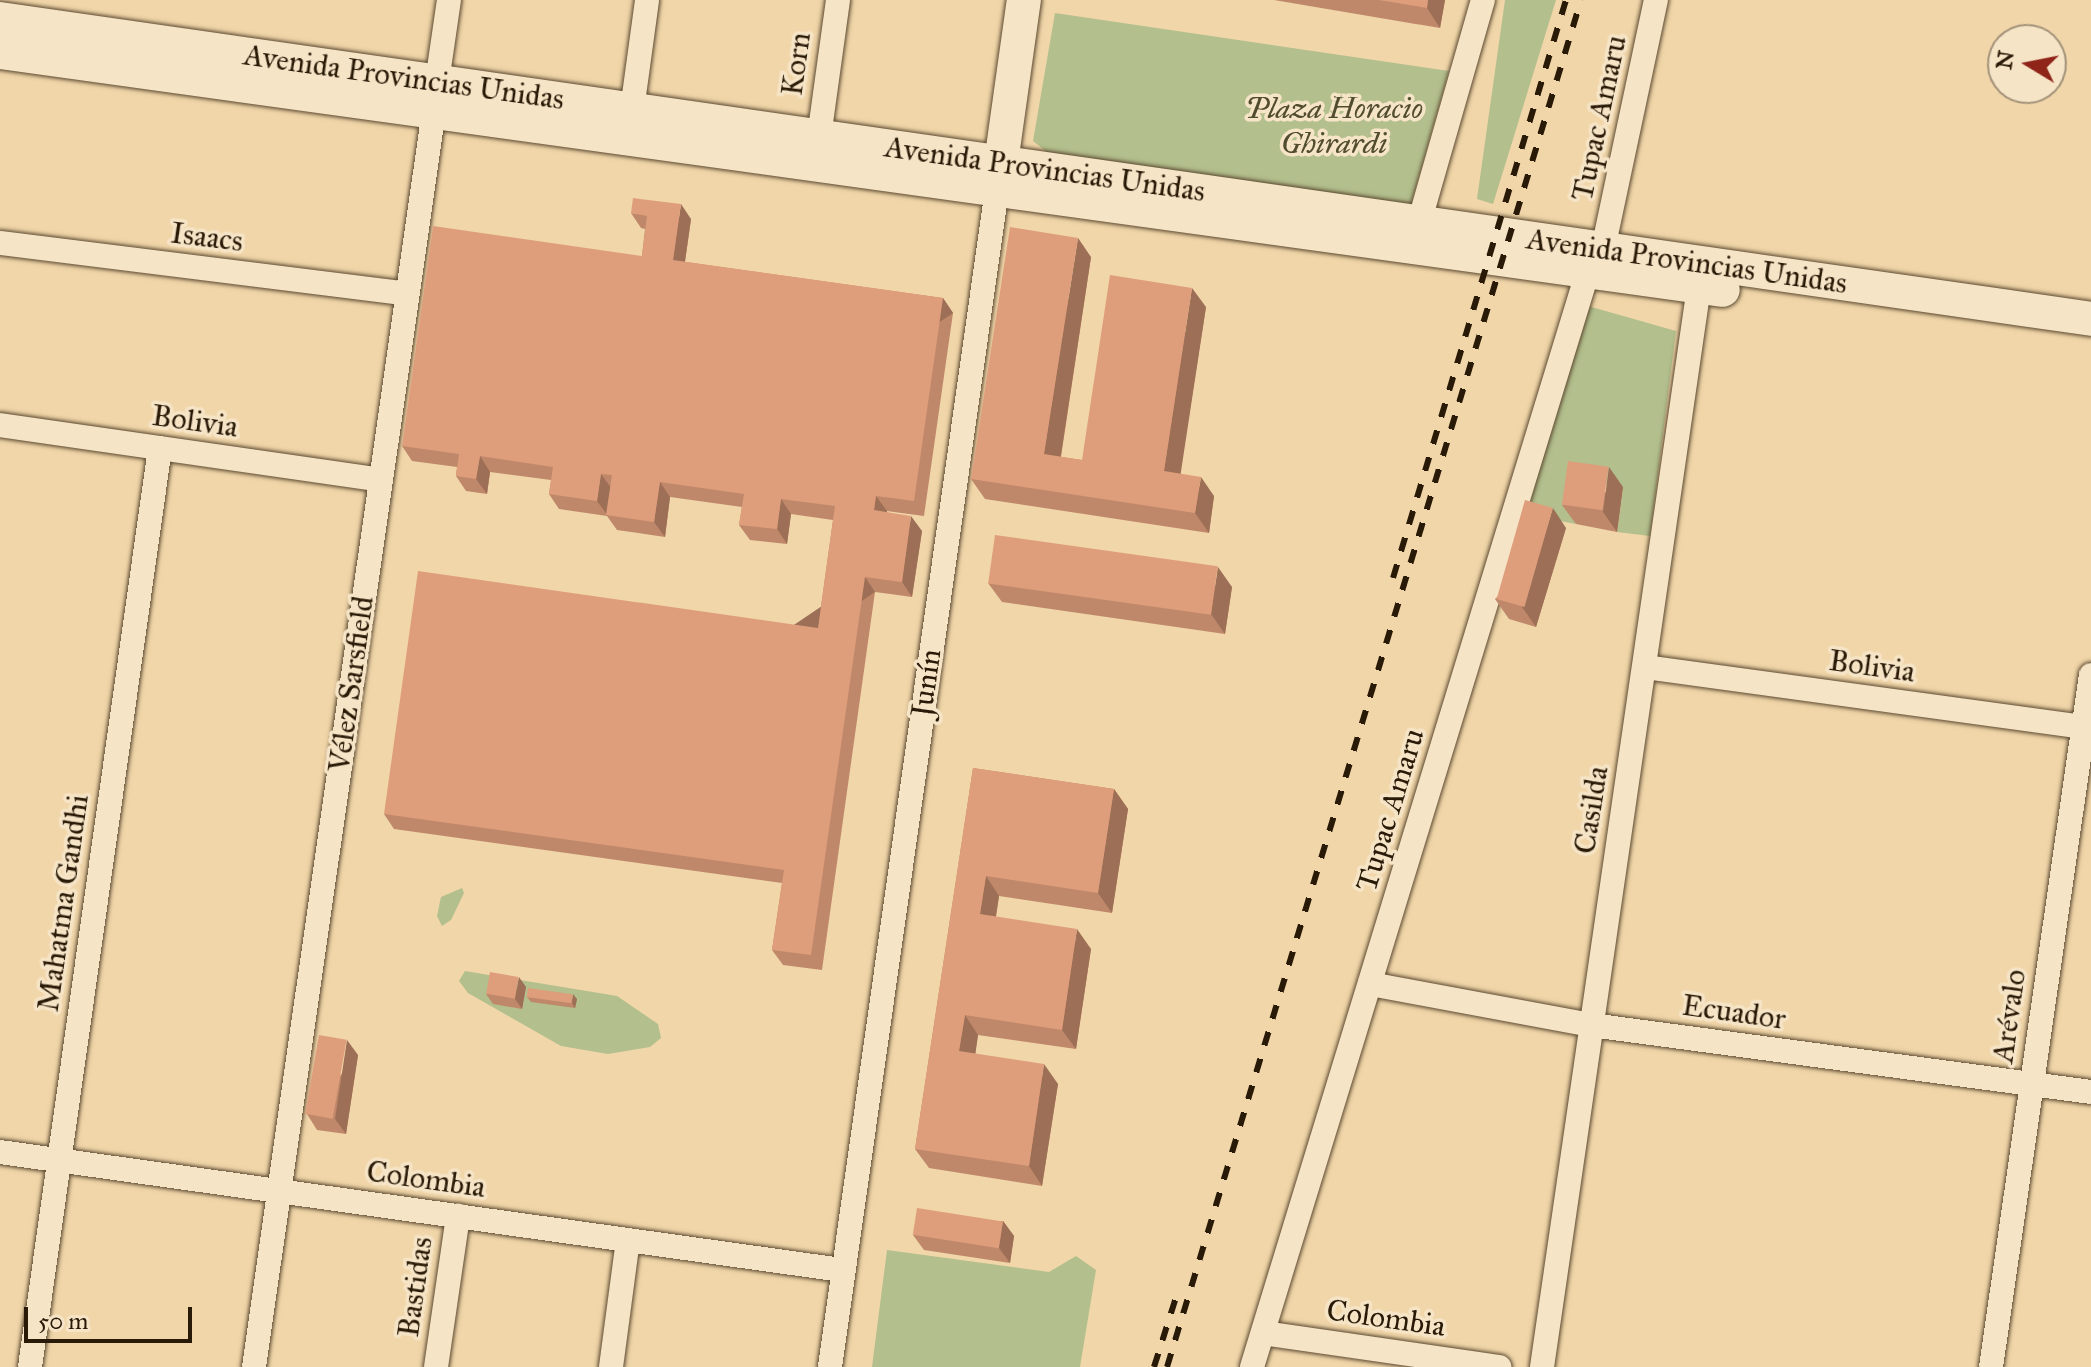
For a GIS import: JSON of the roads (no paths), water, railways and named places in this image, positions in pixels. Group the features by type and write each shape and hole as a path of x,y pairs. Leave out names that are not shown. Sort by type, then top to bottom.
{"main road":[{"name":"Junín","path":"999,176 1024,0"},
{"name":"Avenida Provincias Unidas","path":"0,19 436,96 1700,275 2091,342"},
{"name":"Avenida Provincias Unidas","path":"0,52 436,96 632,110 819,137 999,176 1419,223 1596,260"},
{"name":"Avenida Provincias Unidas","path":"1700,275 2091,319"}],"street":[{"name":"Vélez Sarsfield","path":"254,1367 449,0"},
{"path":"632,110 647,0"},
{"name":"Korn","path":"819,137 838,0"},
{"path":"1419,223 1483,0"},
{"name":"Tupac Amaru","path":"1252,1367 1596,260 1656,0"},
{"name":"Junín","path":"830,1367 999,176"},
{"name":"Isaacs","path":"0,243 407,294"},
{"name":"Casilda","path":"1542,1367 1700,275"},
{"name":"Bolivia","path":"0,425 380,480"},
{"name":"Mahatma Gandhi","path":"30,1367 160,448"},
{"name":"Bolivia","path":"1645,667 2087,727"},
{"name":"Arévalo","path":"1991,1367 2031,1084 2087,727 2091,675"},
{"name":"Ecuador","path":"1370,984 1591,1025 2091,1092"},
{"name":"Colombia","path":"0,1152 842,1270"},
{"name":"Bastidas","path":"436,1367 458,1216"},
{"path":"611,1367 628,1240"},
{"name":"Colombia","path":"1263,1333 1500,1367"}],"railway":[{"path":"1393,578 1566,0"},
{"path":"1167,1367 1581,0"},
{"path":"1154,1367 1177,1294"}],"park label":[{"name":"Plaza Horacio Ghirardi","path":"1334,125"}]}
